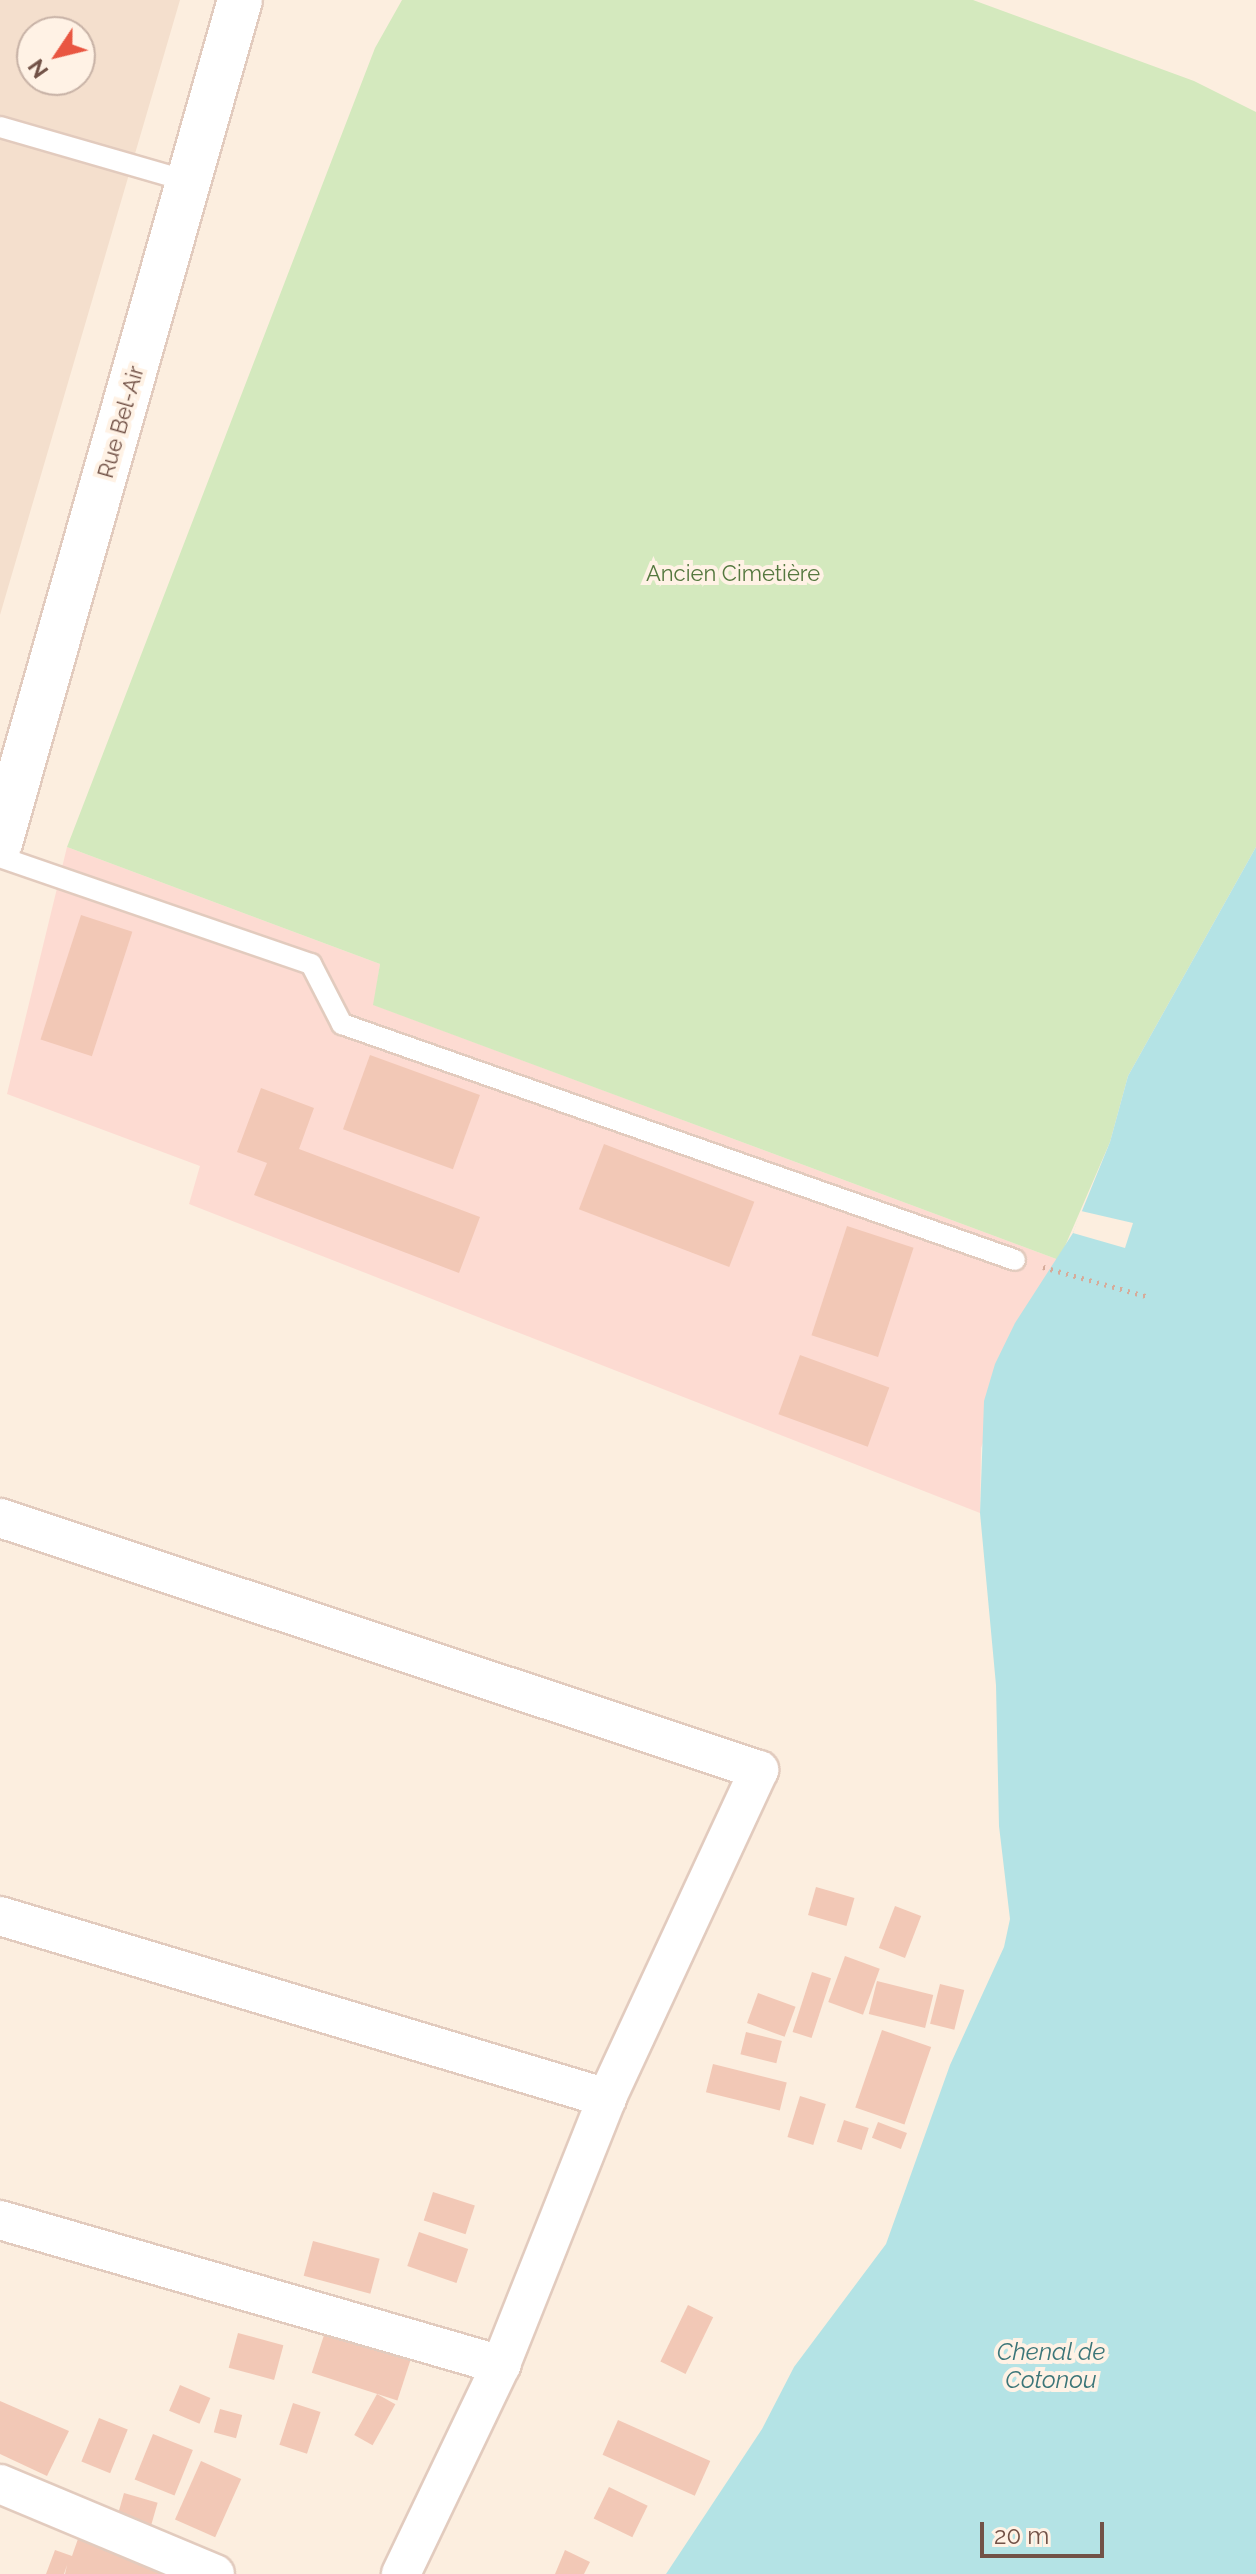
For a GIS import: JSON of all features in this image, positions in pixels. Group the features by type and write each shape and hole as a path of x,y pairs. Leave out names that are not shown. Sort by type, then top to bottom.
{"main road":[{"name":"Rue Bel-Air","path":"0,843 240,0"}],"street":[{"path":"0,1518 759,1770 607,2098 501,2365 401,2574"},
{"path":"0,1916 607,2098"},
{"path":"0,2220 501,2365"},
{"path":"0,2484 215,2574"}],"lane":[{"path":"0,127 190,182"},
{"path":"0,857 311,964 342,1024 1015,1260"}],"path":[{"path":"1015,1260 1149,1297"}],"shaded area":[{"path":"0,0 180,0 0,615"},
{"path":"67,847 380,964 374,1005 1059,1260 1039,1290 981,1448 980,1513 189,1204 200,1166 7,1094"}],"green space":[{"name":"Ancien Cimetière","path":"402,0 973,0 1194,81 1256,112 1256,847 1128,1076 1110,1142 1059,1260 373,1005 380,964 67,847 375,48"}],"water":[{"name":"Chenal de Cotonou","path":"1256,847 1256,2574 666,2574 762,2429 794,2367 886,2244 950,2065 1004,1947 1010,1919 999,1826 996,1685 980,1513 984,1401 995,1364 1015,1323 1073,1233 1110,1142 1128,1076"}],"pier":[{"path":"1081,1211 1133,1223 1125,1248 1073,1233"}],"building":[{"path":"81,915 132,932 92,1056 41,1040"},
{"path":"370,1055 480,1095 453,1169 343,1129"},
{"path":"261,1088 314,1108 299,1149 480,1217 459,1273 254,1195 267,1163 237,1152"},
{"path":"604,1144 754,1202 729,1267 579,1209"},
{"path":"847,1226 914,1248 878,1357 811,1335"},
{"path":"800,1355 889,1387 868,1447 778,1414"},
{"path":"816,1887 854,1898 846,1926 808,1915"},
{"path":"895,1906 921,1916 905,1958 879,1948"},
{"path":"845,1956 880,1969 863,2015 828,2002"},
{"path":"812,1972 831,1978 812,2038 793,2032"},
{"path":"877,1981 933,1995 925,2028 869,2014"},
{"path":"940,1984 964,1990 954,2030 930,2024"},
{"path":"758,1993 796,2007 785,2037 747,2023"},
{"path":"882,2030 931,2047 904,2124 855,2108"},
{"path":"746,2032 782,2041 776,2063 740,2054"},
{"path":"713,2064 787,2082 780,2111 706,2092"},
{"path":"800,2096 826,2104 813,2145 787,2137"},
{"path":"844,2120 869,2128 862,2150 837,2142"},
{"path":"878,2122 907,2133 901,2149 872,2138"},
{"path":"433,2192 475,2206 466,2234 424,2221"},
{"path":"419,2232 468,2249 456,2283 407,2266"},
{"path":"313,2241 380,2259 370,2294 304,2276"},
{"path":"688,2305 713,2317 686,2374 660,2362"},
{"path":"326,2329 412,2357 397,2401 312,2373"},
{"path":"238,2333 283,2345 274,2380 229,2368"},
{"path":"180,2385 210,2398 199,2424 169,2411"},
{"path":"377,2394 395,2404 373,2445 354,2435"},
{"path":"0,2401 69,2431 47,2476 0,2454"},
{"path":"293,2403 321,2412 307,2454 279,2445"},
{"path":"220,2409 242,2415 236,2438 214,2432"},
{"path":"99,2418 128,2430 110,2473 81,2462"},
{"path":"618,2420 710,2461 695,2496 603,2455"},
{"path":"153,2434 193,2450 175,2496 135,2479"},
{"path":"201,2461 241,2479 215,2537 175,2519"},
{"path":"609,2487 648,2506 632,2537 594,2518"},
{"path":"124,2493 158,2503 150,2530 116,2520"},
{"path":"79,2536 166,2574 65,2574 67,2565 64,2574 46,2574 55,2550 72,2556"},
{"path":"565,2550 590,2562 584,2574 555,2574"}]}
